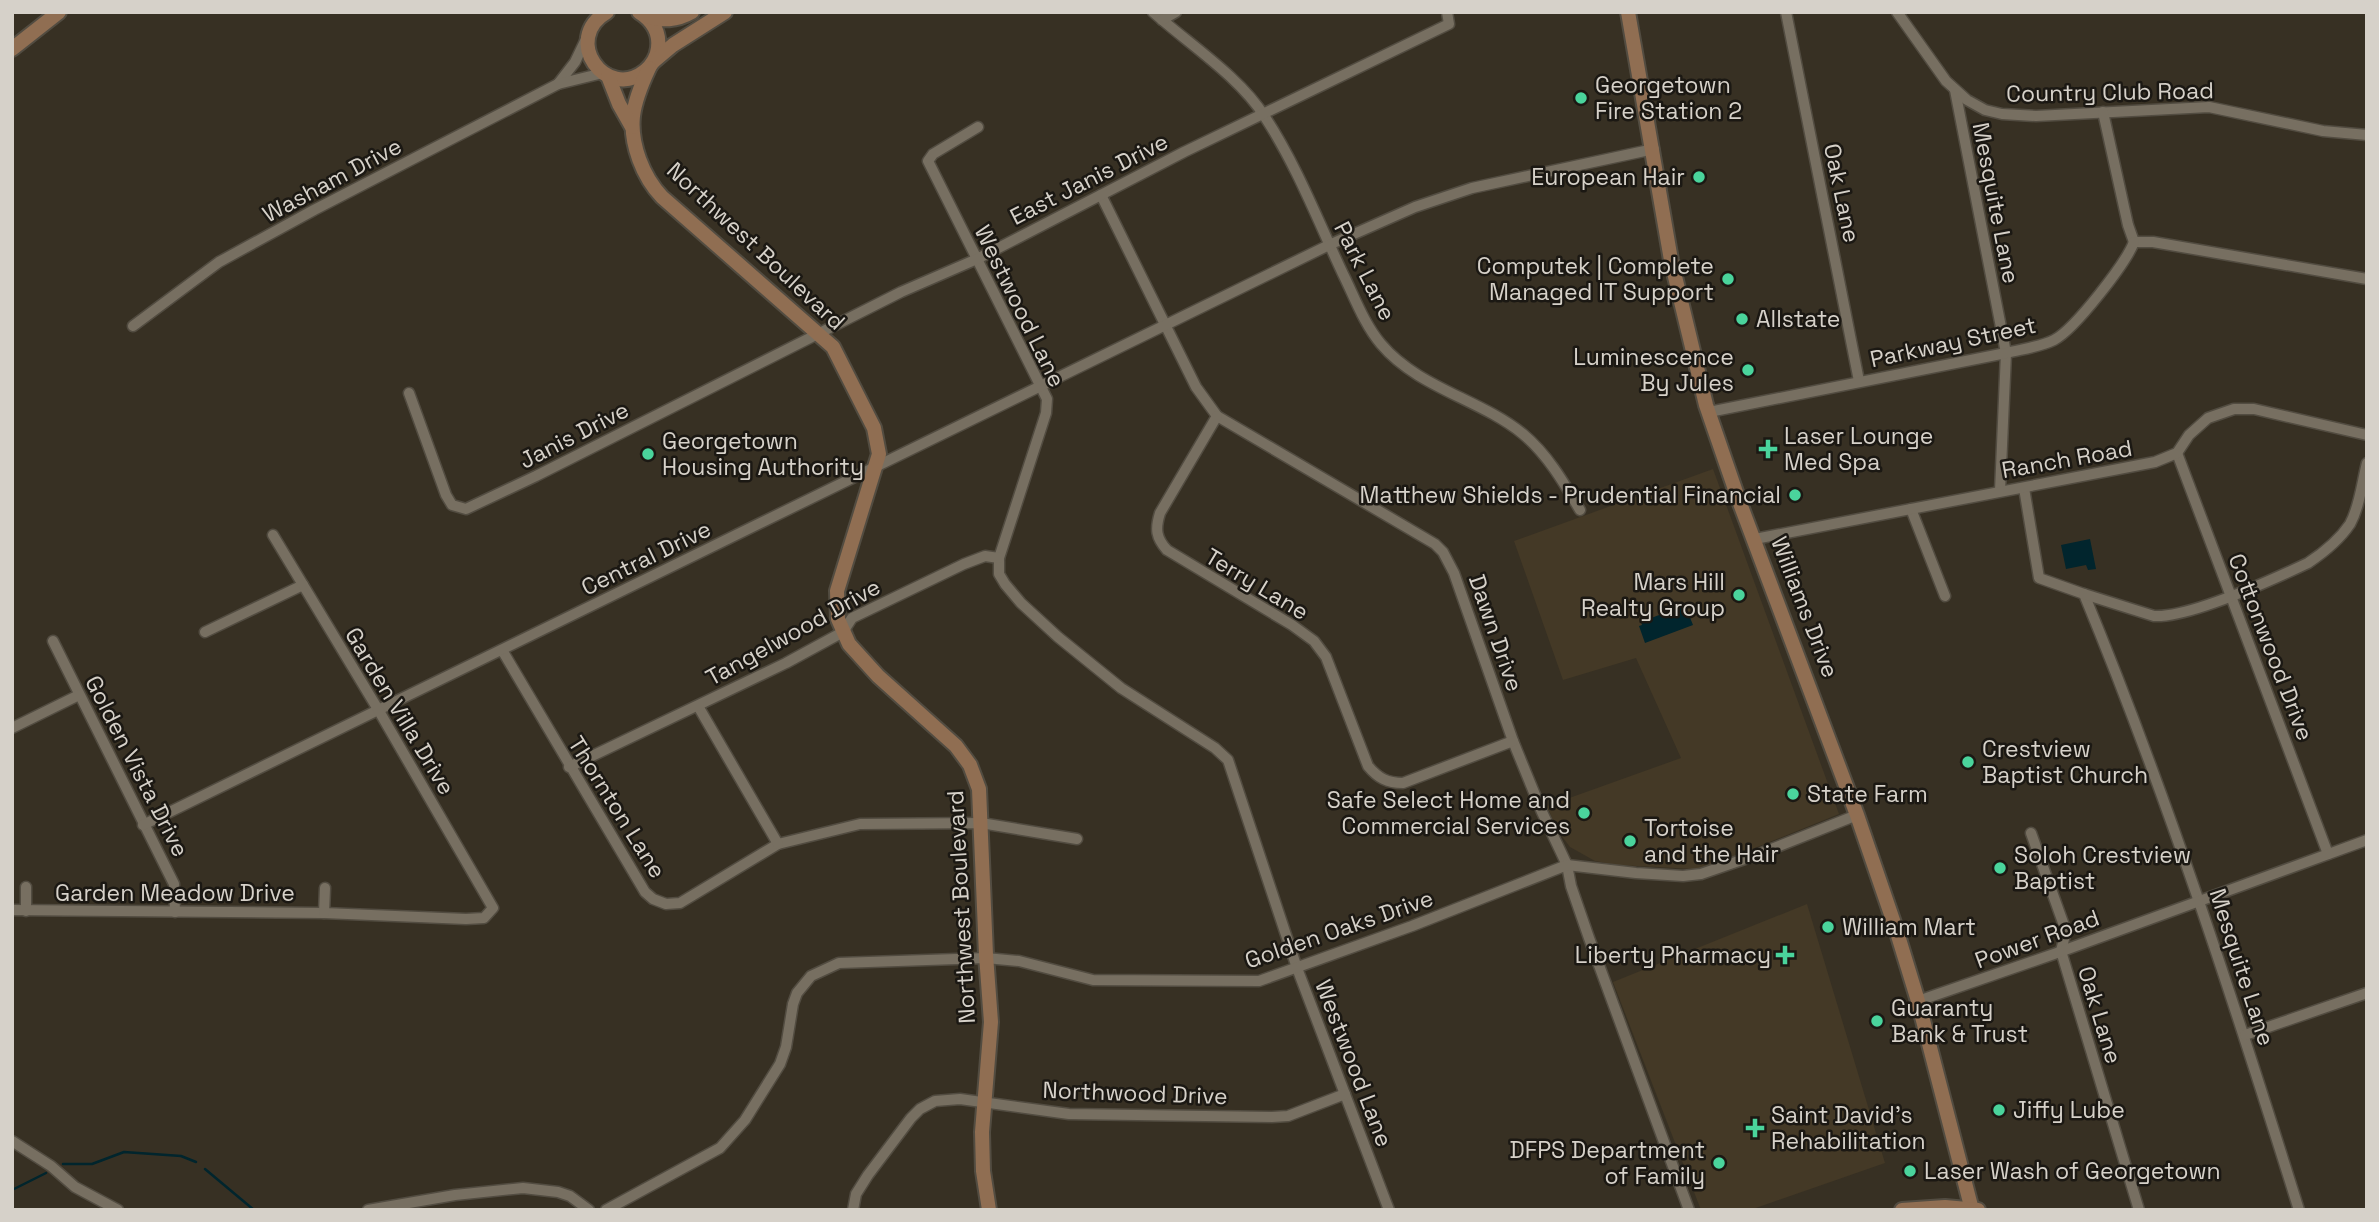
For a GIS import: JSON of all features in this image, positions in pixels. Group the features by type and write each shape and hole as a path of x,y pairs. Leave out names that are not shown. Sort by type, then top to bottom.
{"street":[{"path":"12,49 59,12"},
{"path":"589,32 595,12"},
{"path":"589,32 595,21 607,12"},
{"path":"642,14 668,21 692,12"},
{"path":"606,75 630,79 678,42 724,12"},
{"path":"1158,16 1176,12"},
{"name":"East Janis Drive","path":"819,333 901,292 977,259 1449,24 1447,12"},
{"name":"Williams Drive","path":"1628,12 1674,271 1709,412 1730,477 1857,815 1918,1001 1974,1209"},
{"name":"Oak Lane","path":"1786,12 1860,381"},
{"name":"Country Club Road","path":"1897,12 1934,66 1955,90 1986,110 2036,116 2209,107 2323,131 2367,135"},
{"path":"642,14 657,33 657,53 651,65"},
{"name":"Park Lane","path":"1158,16 1249,94 1264,114 1282,145 1359,308 1380,343 1398,360 1434,385 1507,423 1524,435 1541,451 1580,510"},
{"name":"Northwest Boulevard","path":"589,32 590,57 606,75 632,127 640,162 647,178 662,197 819,333 839,357 873,428 879,454 837,591 837,612 843,632 858,656 957,746 975,776 981,823 991,1022 983,1102 982,1150 989,1210"},
{"name":"Washam Drive","path":"558,84 575,62 589,32"},
{"name":"Northwest Boulevard","path":"632,127 636,102 651,65"},
{"name":"Washam Drive","path":"133,326 219,262 314,210 558,84 606,75"},
{"name":"Mesquite Lane","path":"1955,90 2006,353 2000,491"},
{"path":"2103,112 2127,225 2134,242 2153,242 2367,279"},
{"name":"Westwood Lane","path":"978,127 933,154 928,162 1047,399 1046,413 999,558 999,574 1021,603 1121,688 1215,748 1228,760 1297,968 1389,1210"},
{"name":"Central Drive","path":"144,825 1329,244 1415,206 1462,191 1516,177 1654,149"},
{"name":"Dawn Drive","path":"1101,195 1196,387 1217,416 1435,544 1443,552 1454,573 1513,741 1567,865 1571,886 1589,938 1689,1210"},
{"name":"Parkway Street","path":"1709,412 2006,353 2054,340 2066,331 2117,270 2134,242"},
{"name":"Janis Drive","path":"409,393 446,495 452,505 466,509 819,333"},
{"path":"2177,453 2199,425 2216,414 2234,409 2254,409 2367,435"},
{"name":"Terry Lane","path":"1217,416 1160,513 1156,531 1159,541 1167,550 1314,641 1330,667 1367,766 1380,778 1391,783 1403,783 1513,741"},
{"name":"Ranch Road","path":"1755,539 2155,463 2177,453"},
{"name":"Cottonwood Drive","path":"2177,453 2328,854"},
{"path":"2024,488 2039,578 2084,594 2165,616 2231,595 2300,567 2322,553 2349,524 2356,508 2367,463"},
{"path":"1911,509 1945,596"},
{"name":"Garden Villa Drive","path":"273,535 493,908"},
{"name":"Tangelwood Drive","path":"569,767 698,706 843,632 852,618 964,564 985,556 999,558"},
{"path":"205,632 303,585"},
{"name":"Mesquite Lane","path":"2084,594 2200,900 2300,1210"},
{"name":"Golden Vista Drive","path":"53,641 174,884 176,912"},
{"name":"Thornton Lane","path":"502,650 645,891 666,904 681,903 778,844 860,824 981,823 1077,839"},
{"path":"12,728 79,695"},
{"path":"698,706 778,844"},
{"name":"Golden Oaks Drive","path":"606,1210 720,1148 727,1141 762,1095 780,1064 797,993 811,976 829,966 850,961 986,958 1018,961 1093,981 1259,981 1567,865 1636,873 1684,876 1700,874 1857,815"},
{"name":"Oak Lane","path":"2031,832 2066,931 2061,951 2139,1210"},
{"name":"Power Road","path":"1918,1001 2367,840"},
{"name":"Garden Meadow Drive","path":"26,887 26,911"},
{"name":"Garden Meadow Drive","path":"324,913 325,888"},
{"name":"Garden Meadow Drive","path":"12,911 324,913 467,919 484,918 493,908"},
{"path":"2245,1035 2367,993"},
{"name":"Northwood Drive","path":"853,1210 856,1194 868,1175 920,1109 935,1101 952,1098 1069,1114 1272,1117 1287,1116 1345,1094"},
{"path":"12,1141 51,1166 75,1187 118,1210"},
{"path":"368,1210 455,1195 523,1188 570,1196 589,1210"},
{"path":"1902,1210 1945,1207 1974,1209"}],"shaded area":[{"path":"1713,469 1839,814 1708,867 1694,869 1617,865 1595,861 1570,847 1557,830 1547,806 1681,758 1636,658 1563,680 1514,541"},
{"path":"1807,904 1885,1163 1750,1210 1701,1210 1613,982"}],"water":[{"path":"2090,539 2096,569 2088,570 2086,565 2066,569 2061,545"},
{"path":"1685,605 1693,625 1645,643 1639,626 1642,625 1641,622"}],"waterway":[{"path":"63,1164 92,1164 124,1152 181,1156 196,1162"},
{"path":"205,1169 254,1210"},
{"path":"12,1190 46,1173"}],"place":[{"name":"Georgetown Fire Station 2","path":"1581,98"},
{"name":"European Hair","path":"1699,177"},
{"name":"Computek | Complete Managed IT Support","path":"1728,279"},
{"name":"Allstate","path":"1742,319"},
{"name":"Luminescence By Jules","path":"1748,370"},
{"name":"Laser Lounge Med Spa","path":"1768,449"},
{"name":"Georgetown Housing Authority","path":"648,454"},
{"name":"Matthew Shields - Prudential Financial","path":"1795,495"},
{"name":"Mars Hill Realty Group","path":"1739,595"},
{"name":"Crestview Baptist Church","path":"1968,762"},
{"name":"State Farm","path":"1793,794"},
{"name":"Safe Select Home and Commercial Services","path":"1584,813"},
{"name":"Tortoise and the Hair","path":"1630,841"},
{"name":"Soloh Crestview Baptist","path":"2000,868"},
{"name":"William Mart","path":"1828,927"},
{"name":"Liberty Pharmacy","path":"1785,955"},
{"name":"Guaranty Bank & Trust","path":"1877,1021"},
{"name":"Jiffy Lube","path":"1999,1110"},
{"name":"Saint David's Rehabilitation","path":"1755,1128"},
{"name":"DFPS Department of Family","path":"1719,1163"},
{"name":"Laser Wash of Georgetown","path":"1910,1171"}]}
